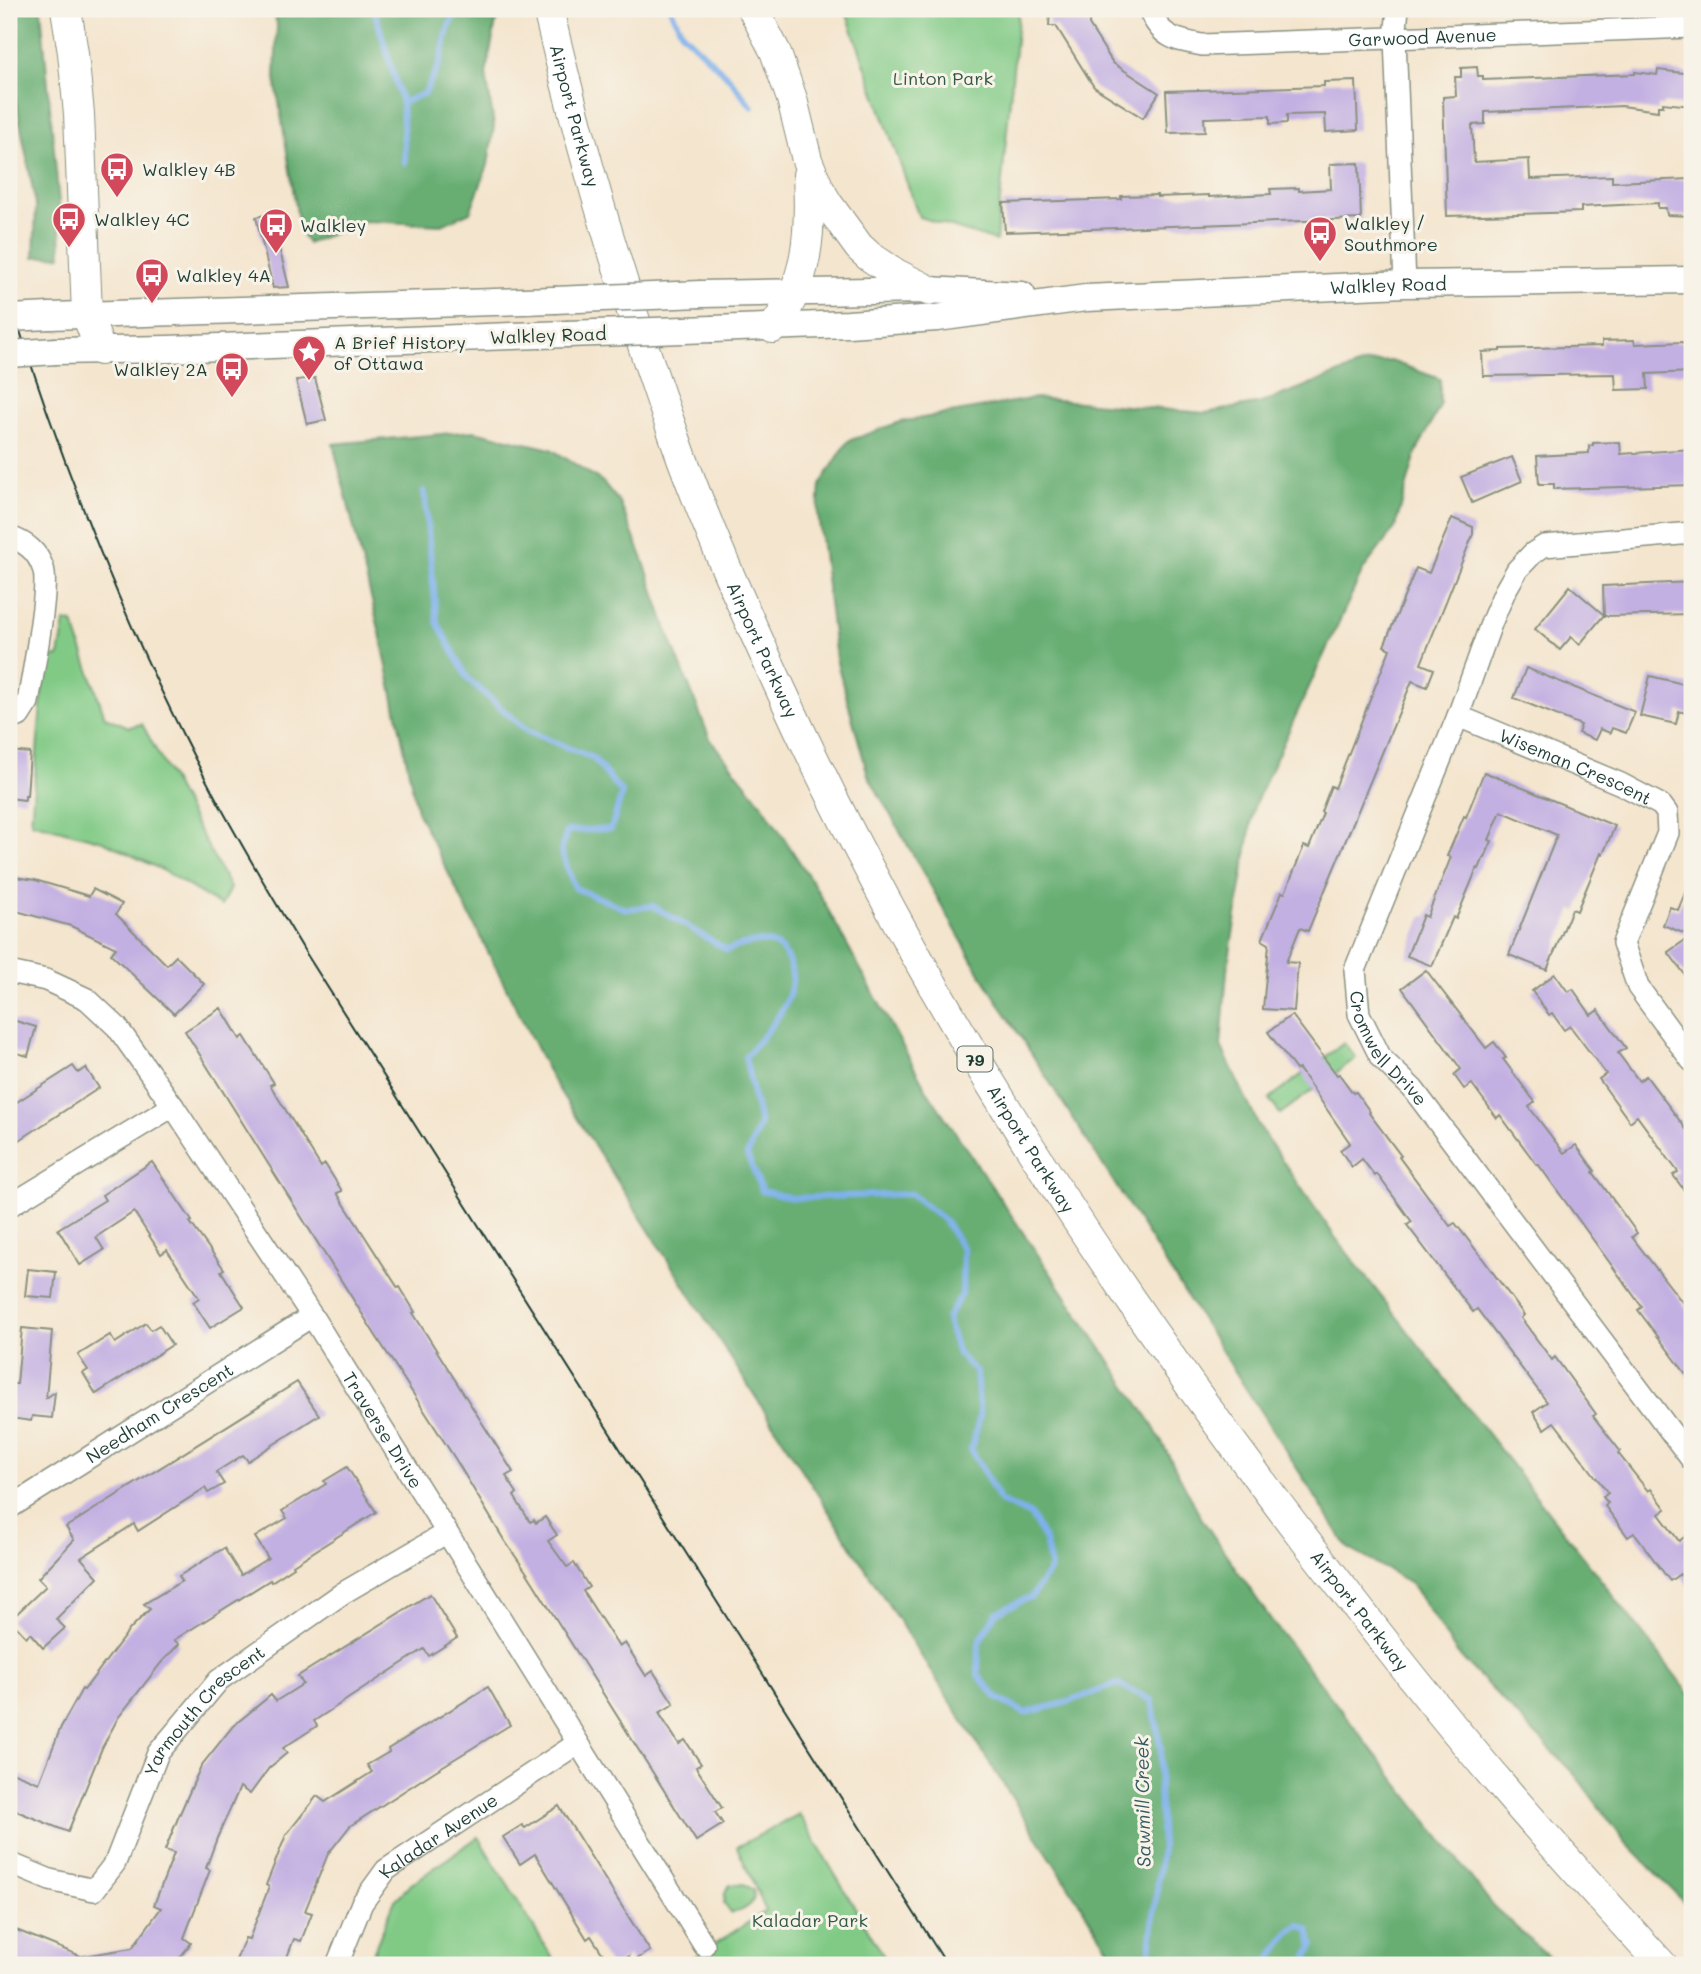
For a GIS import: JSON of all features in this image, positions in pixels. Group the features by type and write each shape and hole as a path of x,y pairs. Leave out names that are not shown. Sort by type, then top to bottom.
{"highway":[{"path":"66,9 73,53 100,350"},
{"name":"Airport Parkway","path":"548,9 602,219 683,461 770,666 836,806 970,1052 1114,1277 1185,1380 1264,1486 1366,1619 1502,1786 1662,1965"},
{"path":"753,9 775,51 792,99 807,160 827,203 859,247 869,256 896,274 928,290"},
{"path":"773,328 785,313 796,291 806,259 810,198 807,160"}],"main road":[{"name":"Walkley Road","path":"9,354 773,328 937,318 1086,298 1405,284 1692,280"},
{"name":"Walkley Road","path":"9,318 796,291 928,290 1086,298"}],"street":[{"path":"1398,9 1395,38 1405,284"},
{"name":"Garwood Avenue","path":"1153,17 1167,35 1180,41 1202,45 1692,27"},
{"name":"Cromwell Drive","path":"1692,533 1544,546 1517,570 1492,621 1458,716 1355,970 1359,1014 1381,1058 1413,1089 1692,1460"},
{"path":"9,537 33,549 45,570 44,595 28,702 19,716 9,719"},
{"name":"Wiseman Crescent","path":"1458,716 1621,784 1661,806 1667,813 1668,833 1623,943 1638,987 1692,1061"},
{"name":"Traverse Drive","path":"9,972 46,979 87,999 117,1027 173,1106 312,1316 704,1945"},
{"path":"9,1206 173,1106"},
{"name":"Needham Crescent","path":"9,1508 312,1316"},
{"name":"Yarmouth Crescent","path":"9,1863 50,1880 94,1890 116,1863 158,1753 219,1680 343,1593 446,1533"},
{"name":"Kaladar Avenue","path":"337,1965 362,1903 386,1870 579,1743"}],"green space":[{"path":"9,9 41,9 59,203 61,256 34,257 36,206 9,65"},
{"path":"273,9 492,9 497,16 486,74 494,126 488,165 470,212 442,225 366,221 308,243 300,232 275,78 277,24"},
{"name":"Linton Park","path":"845,9 1019,9 996,241 919,217"},
{"path":"1391,361 1440,379 1440,406 1416,453 1395,528 1363,570 1254,806 1227,971 1221,1046 1260,1128 1335,1237 1692,1697 1692,1910 1626,1843 1576,1776 1457,1653 1411,1583 1348,1548 981,975 868,775 836,659 818,514 820,485 848,441 900,422 1035,398 1205,413 1261,403 1366,363"},
{"path":"474,431 551,449 603,482 620,503 710,739 762,804 815,886 926,1089 1151,1422 1202,1519 1274,1624 1494,1907 1557,1965 1119,1965 552,1079 417,811 380,633 333,444"},
{"path":"65,622 73,623 105,717 129,727 142,724 230,888 221,906 164,871 103,841 31,822 45,658 59,656"},
{"path":"1344,1043 1356,1058 1280,1114 1269,1099"},
{"name":"Kaladar Park","path":"799,1814 889,1965 682,1965 766,1911 737,1847"},
{"path":"478,1837 557,1965 368,1965 395,1900 410,1885"},
{"path":"743,1884 753,1890 754,1898 745,1909 731,1913 724,1904 725,1892 730,1885"}],"building":[{"path":"1050,9 1090,9 1089,25 1113,63 1159,93 1143,118 1094,87 1056,26 1049,26"},
{"path":"1477,67 1478,76 1483,76 1483,80 1635,72 1657,75 1658,70 1692,74 1692,106 1663,103 1663,106 1658,106 1658,111 1622,106 1485,112 1485,124 1472,125 1474,162 1529,159 1530,179 1612,176 1612,182 1691,179 1692,216 1667,215 1666,208 1658,208 1658,203 1581,207 1581,212 1447,216 1443,97 1456,96 1455,77 1461,77 1461,68"},
{"path":"1356,81 1358,130 1326,132 1325,114 1287,115 1287,123 1270,124 1270,116 1204,118 1205,132 1168,133 1166,91 1324,86 1324,82"},
{"path":"1359,163 1361,219 1005,232 1003,203 1121,199 1121,196 1209,197 1271,194 1270,189 1331,189 1330,164"},
{"path":"270,214 289,287 273,288 256,217"},
{"path":"1634,340 1635,344 1692,343 1692,372 1647,374 1648,389 1616,390 1615,374 1483,376 1482,352 1602,346 1602,341"},
{"path":"315,378 326,420 307,424 296,380"},
{"path":"1620,442 1621,454 1692,449 1692,485 1554,489 1554,484 1539,484 1537,456 1589,453 1589,446 1593,443"},
{"path":"1512,457 1522,481 1472,503 1461,477"},
{"path":"1452,518 1473,527 1473,534 1421,664 1434,669 1427,687 1412,681 1308,931 1300,928 1286,962 1298,963 1294,1011 1263,1009 1269,944 1262,940 1304,846 1309,848 1331,786 1335,788 1390,649 1384,646 1416,568 1429,573"},
{"path":"1692,582 1692,614 1604,616 1603,586"},
{"path":"1570,586 1604,615 1580,644 1571,637 1560,650 1535,629"},
{"path":"1526,668 1635,712 1626,733 1612,728 1610,733 1600,729 1595,740 1578,733 1581,725 1514,698"},
{"path":"1650,676 1692,686 1692,715 1679,711 1676,724 1640,716"},
{"path":"9,751 30,753 25,800 9,798"},
{"path":"1484,772 1615,826 1577,911 1572,909 1547,970 1509,955 1557,835 1501,811 1485,857 1479,869 1477,868 1456,919 1453,917 1432,966 1407,956 1423,915 1427,917 1451,857 1447,856"},
{"path":"9,876 35,880 89,896 93,889 122,904 116,914 167,965 176,956 204,984 174,1014 111,954 116,948 71,926 9,909"},
{"path":"1692,877 1692,984 1668,952 1691,936 1663,925 1670,907 1678,910"},
{"path":"1426,970 1486,1048 1494,1042 1506,1058 1503,1059 1535,1102 1529,1107 1564,1153 1576,1145 1637,1233 1632,1237 1692,1315 1692,1382 1638,1310 1642,1307 1538,1164 1500,1115 1497,1118 1472,1084 1464,1089 1454,1075 1461,1069 1402,988"},
{"path":"1555,974 1568,992 1573,989 1591,1015 1598,1010 1626,1048 1618,1053 1639,1081 1646,1076 1692,1137 1692,1201 1673,1175 1678,1172 1637,1116 1630,1122 1599,1079 1606,1074 1570,1026 1564,1030 1532,991"},
{"path":"221,1008 240,1039 244,1036 274,1083 270,1085 321,1167 325,1164 342,1191 337,1193 398,1288 400,1287 415,1312 413,1313 513,1472 506,1476 517,1493 514,1496 530,1522 534,1520 536,1523 545,1517 557,1535 548,1541 567,1567 574,1563 589,1587 583,1591 619,1647 625,1643 646,1676 653,1671 674,1704 659,1713 679,1744 685,1740 701,1764 696,1767 722,1808 715,1812 723,1824 696,1841 185,1031"},
{"path":"1292,1015 1337,1075 1339,1074 1353,1093 1356,1092 1401,1156 1399,1157 1450,1226 1455,1223 1483,1259 1524,1315 1521,1318 1552,1360 1555,1357 1596,1414 1593,1416 1620,1451 1618,1453 1666,1509 1659,1514 1679,1541 1686,1536 1692,1544 1692,1591 1680,1574 1670,1581 1634,1533 1628,1537 1605,1506 1608,1503 1603,1497 1608,1493 1554,1422 1544,1429 1533,1412 1547,1402 1477,1309 1473,1312 1407,1225 1412,1222 1377,1174 1375,1176 1362,1159 1352,1167 1340,1150 1350,1143 1299,1069 1296,1070 1268,1032"},
{"path":"9,1019 36,1027 28,1056 9,1051"},
{"path":"73,1066 78,1073 86,1068 99,1088 9,1147 9,1107"},
{"path":"152,1162 224,1269 221,1271 244,1307 210,1328 193,1302 199,1298 167,1250 161,1254 134,1212 96,1237 104,1250 80,1265 58,1229 105,1200 102,1195"},
{"path":"28,1269 56,1272 53,1298 25,1296"},
{"path":"146,1323 151,1330 159,1325 172,1345 96,1394 83,1373 88,1370 78,1355 110,1335 115,1343"},
{"path":"22,1328 52,1331 46,1398 55,1392 52,1418 32,1416 31,1421 10,1418 12,1384 17,1384"},
{"path":"297,1382 319,1415 248,1461 243,1455 216,1472 224,1484 208,1493 205,1488 138,1531 134,1524 81,1558 98,1577 56,1619 65,1628 43,1648 30,1633 26,1637 10,1620 46,1586 38,1578 74,1540 66,1527"},
{"path":"347,1467 376,1512 271,1582 270,1580 174,1640 179,1644 118,1718 102,1748 68,1832 9,1808 9,1771 39,1783 61,1727 82,1689 84,1690 130,1629 150,1609 144,1604 182,1581 179,1576 224,1548 241,1575 268,1558 255,1537 287,1518 282,1511 326,1484 324,1481"},
{"path":"430,1594 457,1638 429,1656 424,1649 314,1721 317,1726 283,1748 287,1753 269,1768 250,1794 240,1787 217,1838 206,1868 210,1870 184,1938 191,1943 174,1965 9,1965 9,1927 83,1957 132,1948 161,1908 154,1905 174,1853 165,1850 201,1766 233,1726 271,1695 276,1701 303,1684 298,1676"},
{"path":"488,1687 510,1725 350,1826 328,1854 305,1911 312,1913 301,1941 294,1939 284,1965 234,1965 245,1938 249,1939 286,1835 317,1796 325,1802 372,1772 367,1765 389,1752 388,1749"},
{"path":"559,1806 650,1951 632,1962 629,1956 616,1965 610,1965 591,1936 587,1939 535,1854 520,1864 503,1837 522,1825 525,1828"}],"waterway":[{"name":"Sawmill Creek","path":"374,9 402,103 405,163"},
{"path":"402,103 425,93 440,63 448,29 457,9"},
{"path":"671,9 682,33 729,78 752,107"},
{"name":"Sawmill Creek","path":"424,491 437,622 468,679 527,731 593,758 622,793 611,829 567,831 561,851 575,888 626,909 653,906 727,950 755,942 773,944 783,952 790,966 792,980 783,1008 745,1057 760,1124 747,1155 762,1191 792,1198 911,1194 944,1220 963,1249 962,1294 947,1318 958,1354 976,1372 980,1416 971,1449 1000,1501 1031,1515 1045,1541 1051,1568 1032,1596 996,1613 979,1642 978,1675 997,1698 1025,1713 1068,1702 1117,1684 1152,1700 1161,1749 1159,1789 1162,1847 1149,1959 1158,1965"},
{"name":"Sawmill Creek","path":"1266,1965 1289,1932 1299,1925 1309,1930 1313,1946 1304,1965"}],"tram line":[{"path":"9,297 88,523 160,687 228,821 304,950 947,1965"}],"place":[{"name":"Walkley 4B","path":"117,199"},
{"name":"Walkley 4C","path":"69,249"},
{"name":"Walkley","path":"276,255"},
{"name":"Walkley / Southmore","path":"1320,263"},
{"name":"Walkley 4A","path":"152,305"},
{"name":"A Brief History of Ottawa","path":"309,382"},
{"name":"Walkley 2A","path":"232,399"}]}
